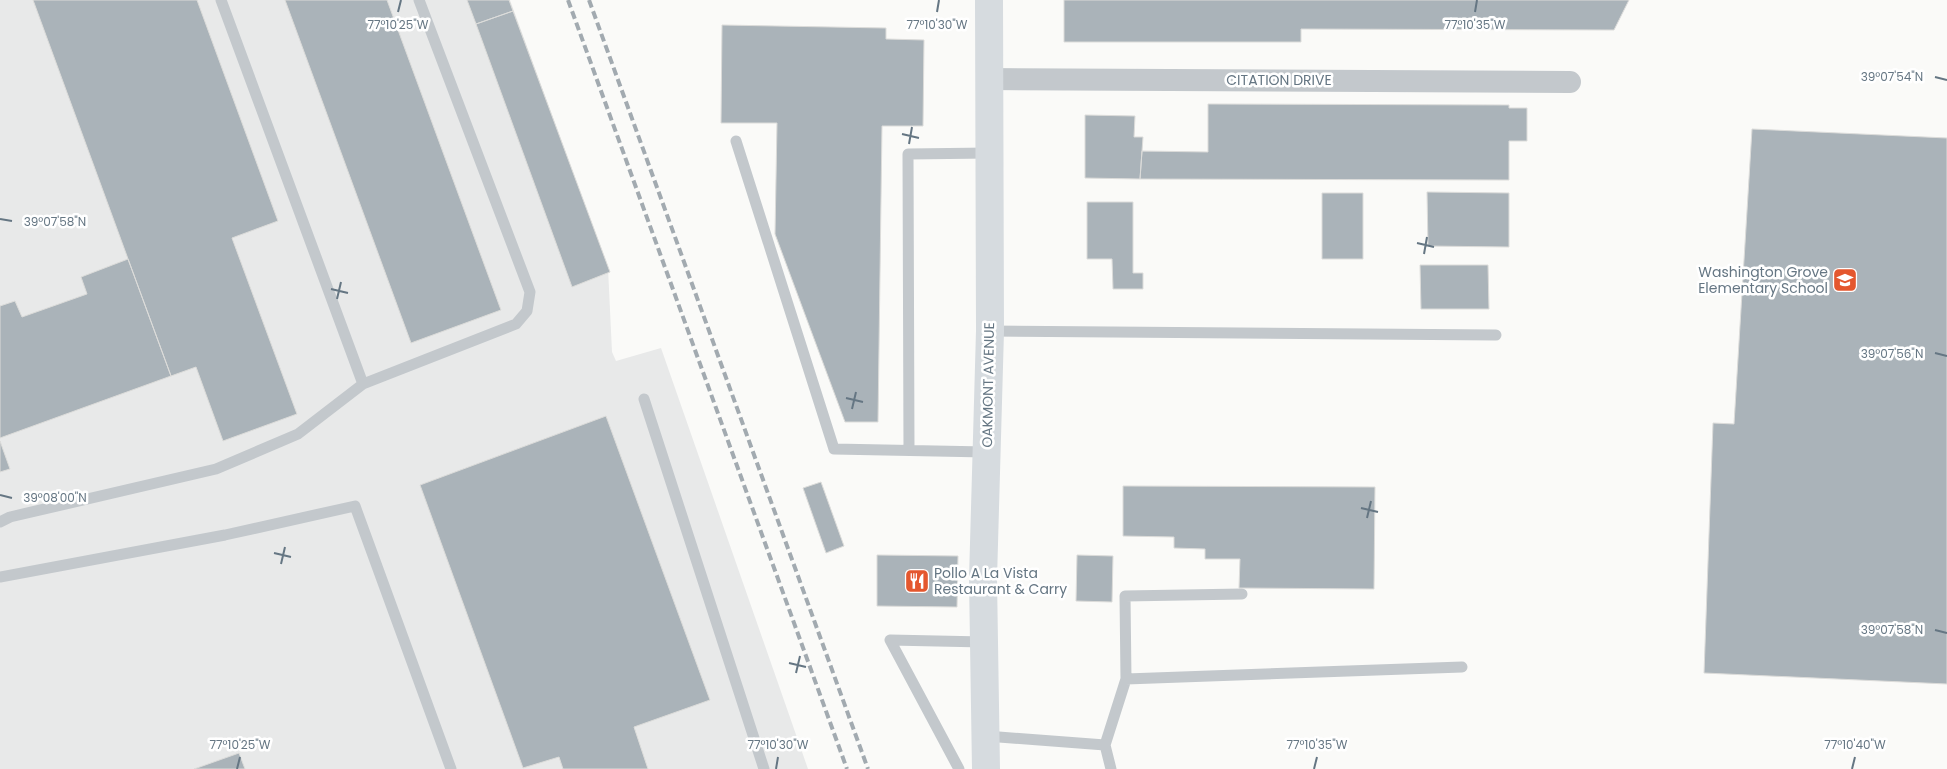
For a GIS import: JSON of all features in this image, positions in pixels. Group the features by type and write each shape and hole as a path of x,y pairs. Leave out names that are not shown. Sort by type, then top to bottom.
{"street":[{"name":"OAKMONT AVENUE","path":"986,769 983,580 990,331 989,0"},
{"name":"CITATION DRIVE","path":"988,79 1570,82"}],"lane":[{"path":"220,0 363,384"},
{"path":"0,522 10,517 30,512 216,469 298,434 363,384 516,324 527,312 530,292 419,0"},
{"path":"736,141 834,449 986,452"},
{"path":"909,450 908,154 989,153"},
{"path":"990,331 1496,335"},
{"path":"644,399 764,769"},
{"path":"0,576 225,535 355,506 451,769"},
{"path":"1110,769 1105,745 1126,679 1125,596 1242,594"},
{"path":"959,769 890,640 984,642"},
{"path":"1126,679 1462,667"},
{"path":"986,736 1105,745"}],"shaded area":[{"path":"0,0 510,0 608,268 612,352 616,361 661,348 808,769 0,769"}],"building":[{"path":"33,0 197,0 278,221 232,238 297,414 223,441 196,367 171,376"},
{"path":"285,0 387,0 501,310 411,343"},
{"path":"467,0 509,0 513,11 476,24"},
{"path":"1064,0 1629,0 1614,30 1301,29 1301,42 1064,42"},
{"path":"513,11 610,272 572,287 476,24"},
{"path":"722,25 886,28 886,39 924,40 923,126 882,126 878,422 845,422 775,234 777,123 721,123"},
{"path":"1208,104 1509,105 1509,108 1527,108 1527,141 1509,141 1509,180 1140,179 1142,151 1208,152"},
{"path":"1085,115 1135,116 1134,137 1143,137 1140,179 1085,178"},
{"name":"Washington Grove Elementary School","path":"1752,129 1947,138 1947,684 1704,673 1713,423 1734,424"},
{"path":"1427,192 1509,193 1509,247 1428,246"},
{"path":"1322,193 1363,193 1363,259 1322,259"},
{"path":"1087,202 1133,202 1133,273 1143,273 1143,289 1113,289 1112,259 1087,259"},
{"path":"128,259 171,376 0,438 0,306 15,301 22,317 87,294 81,277"},
{"path":"1420,265 1488,265 1489,309 1421,309"},
{"path":"606,416 710,700 634,727 648,769 563,769 559,757 523,768 420,485"},
{"path":"0,441 10,469 0,472"},
{"path":"821,482 844,546 826,553 803,488"},
{"path":"1123,486 1375,487 1374,589 1239,588 1240,559 1205,559 1205,549 1174,548 1174,537 1123,536"},
{"name":"Pollo A La Vista Restaurant & Carry","path":"877,555 958,556 957,607 877,606"},
{"path":"1077,555 1113,556 1112,602 1076,601"},
{"path":"239,753 245,769 194,769"}],"railway":[{"path":"568,0 847,769"},
{"path":"589,0 868,769"}],"place":[{"name":"Washington Grove Elementary School","path":"1845,280"},
{"name":"Pollo A La Vista Restaurant & Carry","path":"917,581"}]}
